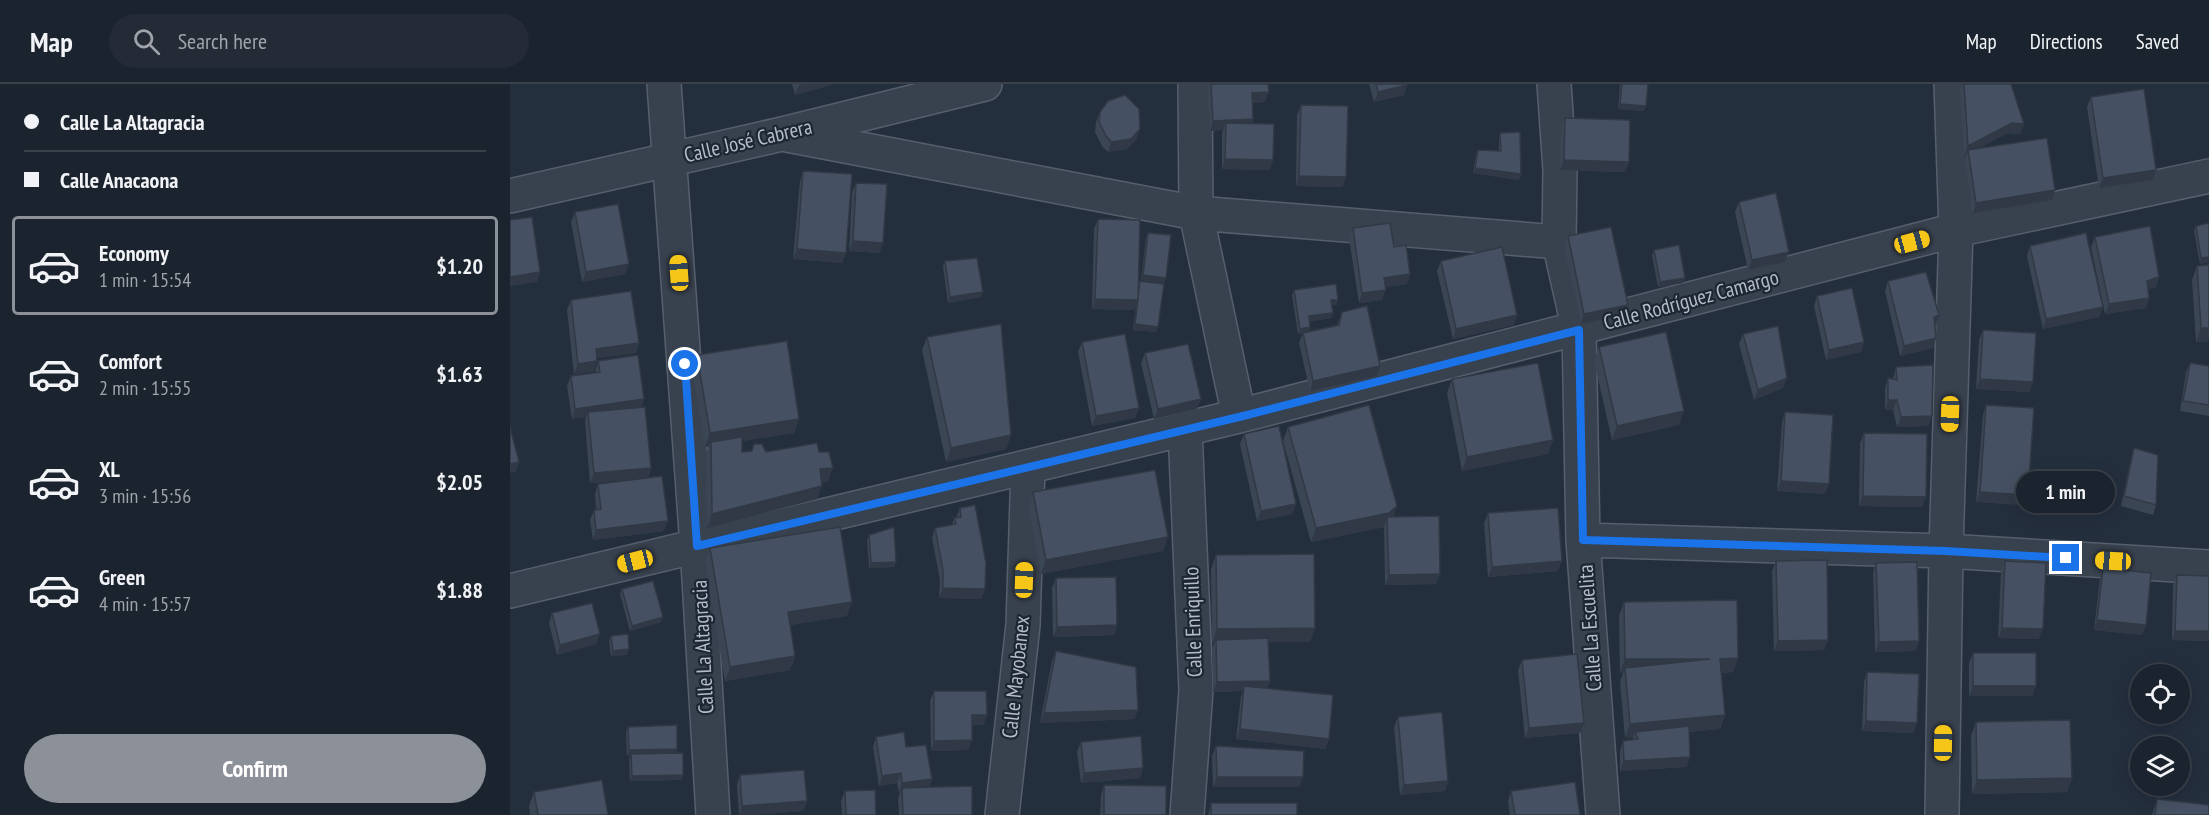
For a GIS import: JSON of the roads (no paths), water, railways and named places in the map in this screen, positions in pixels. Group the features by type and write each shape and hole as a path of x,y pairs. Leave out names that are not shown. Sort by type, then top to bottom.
{"street":[{"name":"Calle La Altagracia","path":"664,84 697,546 713,815"},
{"path":"1195,84 1196,213 1239,417"},
{"name":"Calle La Escuelita","path":"1554,84 1560,170 1559,242 1579,330 1583,540 1604,815"},
{"path":"1942,815 1946,551 1956,230 1951,84"},
{"name":"Calle José Cabrera","path":"510,196 782,134 975,85"},
{"path":"782,134 1196,213 1559,242"},
{"name":"Calle Rodríguez Camargo","path":"510,591 1239,417 1956,230 2209,176"},
{"name":"Calle Enriquillo","path":"1185,429 1196,690 1187,815"},
{"name":"Calle Mayobanex","path":"1002,815 1023,625 1028,467"},
{"path":"1583,540 1946,551 2209,567"}]}
